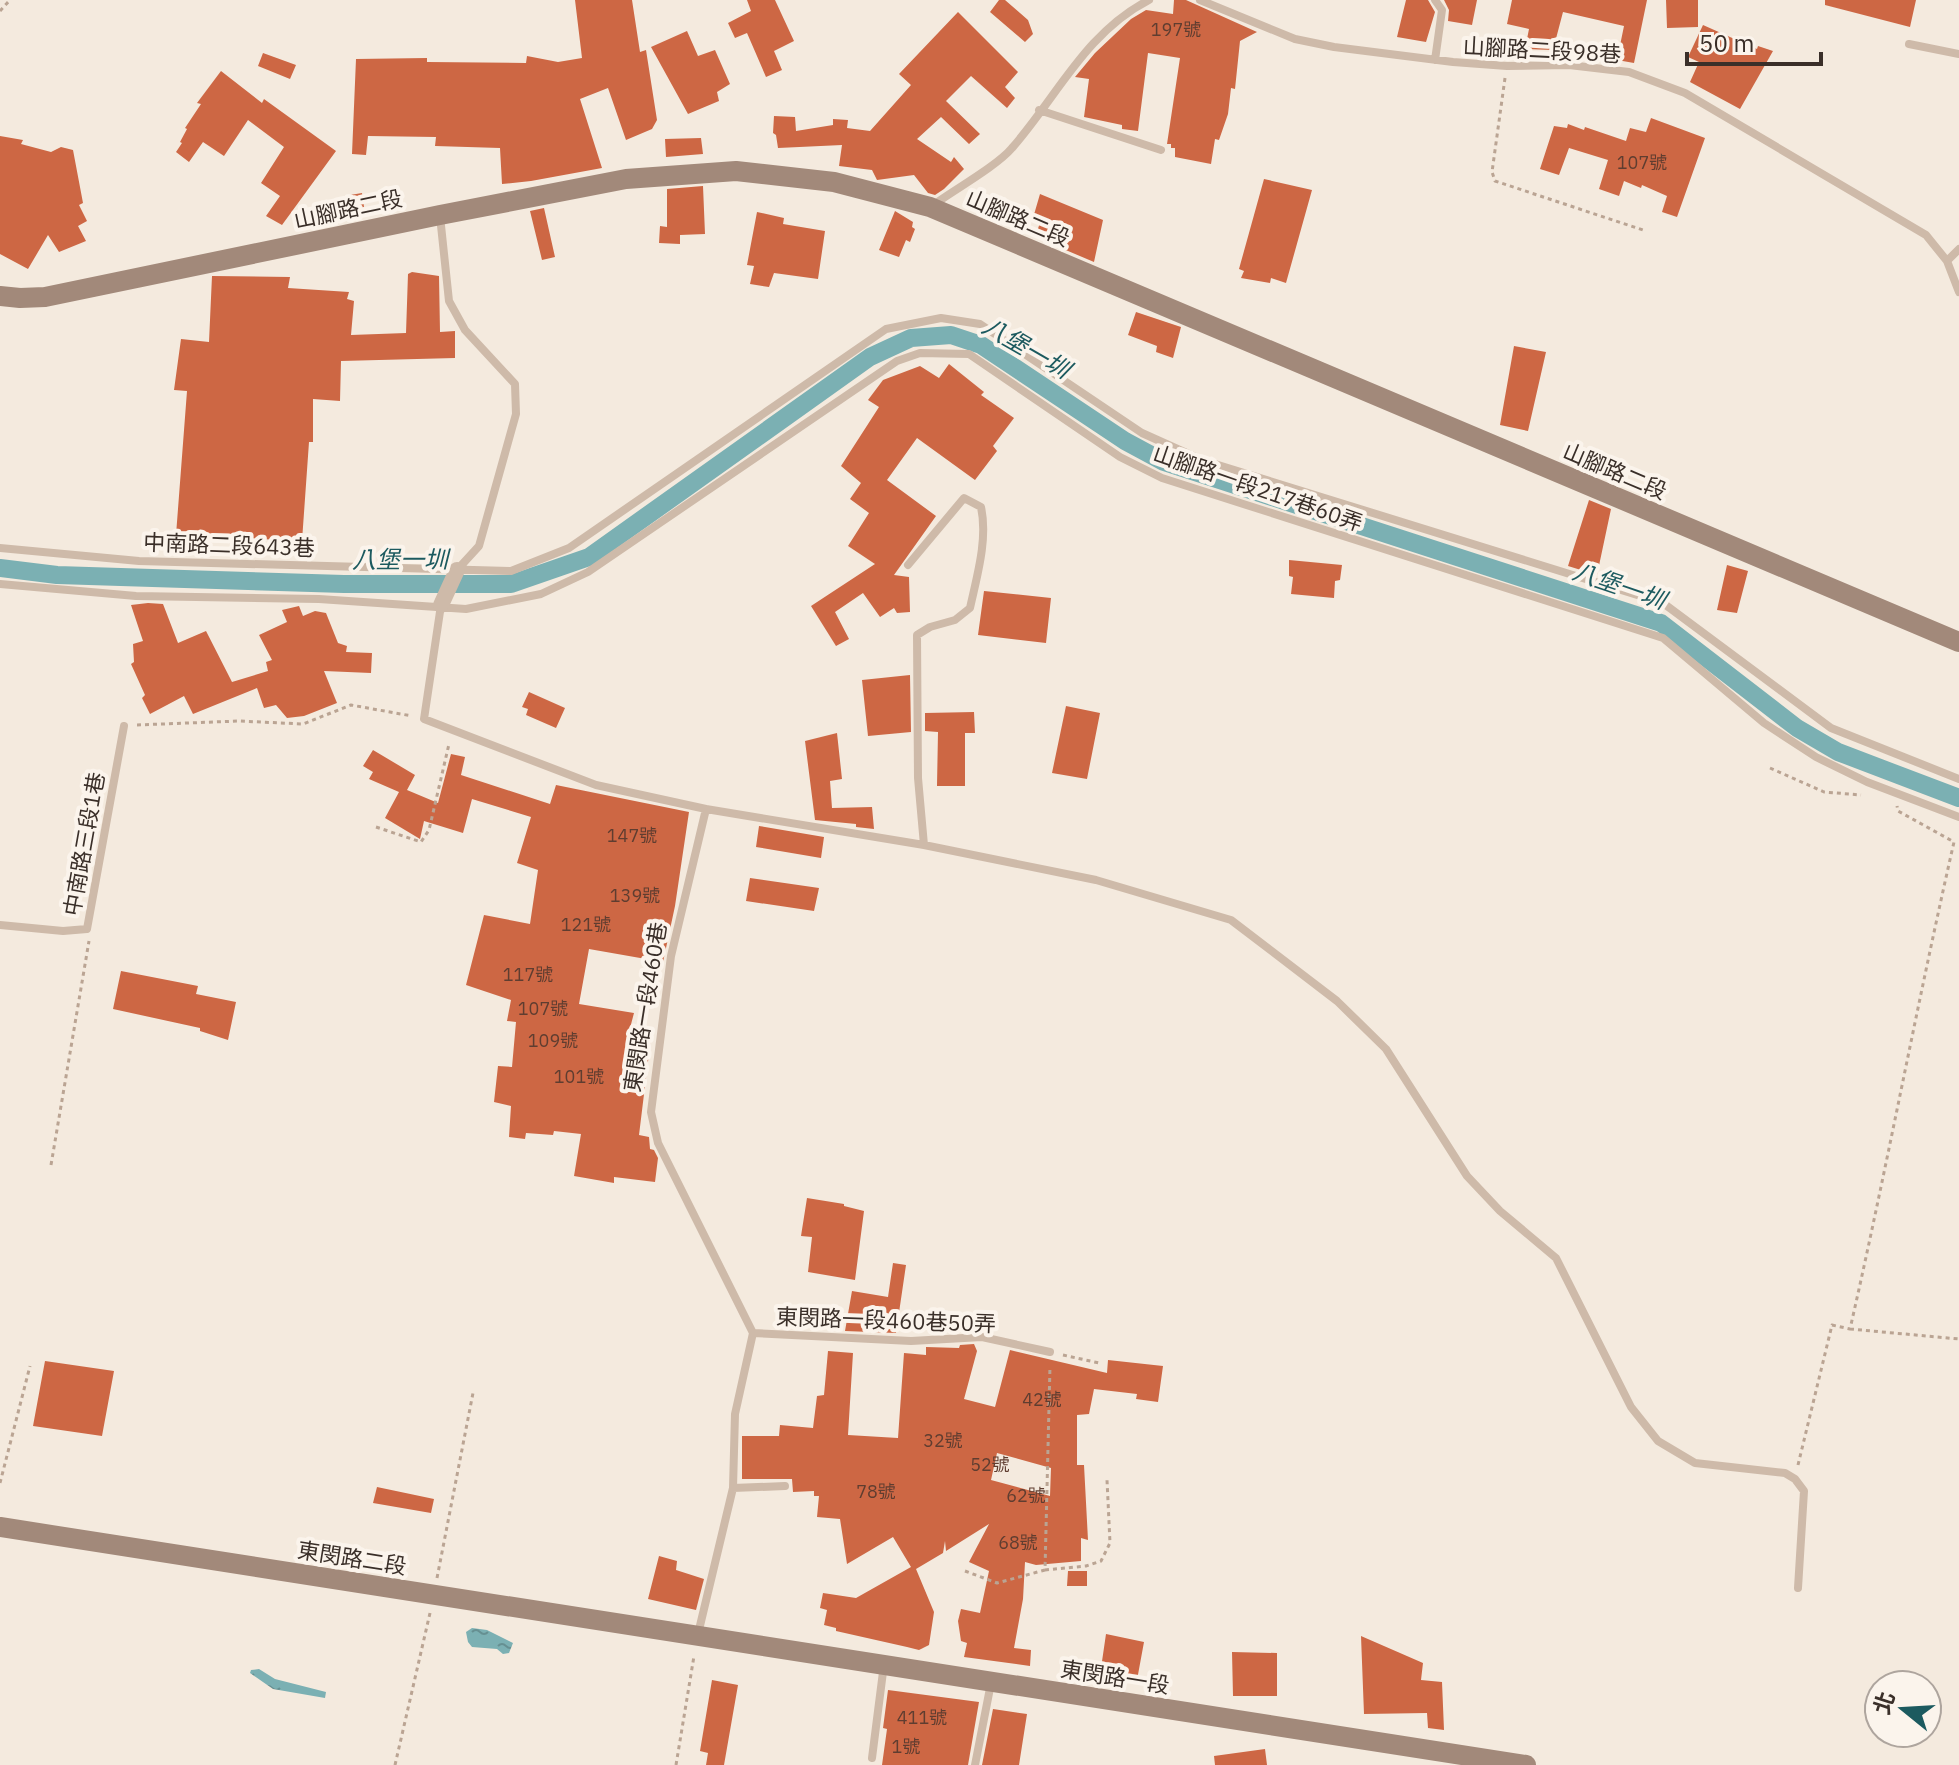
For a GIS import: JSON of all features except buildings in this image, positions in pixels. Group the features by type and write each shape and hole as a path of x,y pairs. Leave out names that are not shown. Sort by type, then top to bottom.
{"main road":[{"name":"山腳路二段","path":"0,296 45,297 626,179 736,171 834,182 930,207 1959,642"},
{"name":"東閔路二段","path":"0,1527 697,1636"},
{"name":"東閔路一段","path":"697,1636 1526,1765"}],"street":[{"path":"441,605 457,570"}],"lane":[{"path":"930,207 1010,150 1071,68 1103,34 1135,7 1149,0"},
{"name":"山腳路二段98巷","path":"1200,0 1295,39 1334,47 1435,60 1507,66 1569,65 1629,72 1685,93 1926,235 1947,261 1959,292"},
{"path":"1435,0 1442,10 1435,60"},
{"path":"1909,44 1959,54"},
{"path":"1039,110 1161,150"},
{"path":"440,215 449,301 465,330 515,384 516,414 479,546 457,570"},
{"path":"1947,261 1959,249"},
{"name":"中南路二段643巷","path":"0,548 139,561 511,571 569,548 886,329 941,318 980,324 1142,433 1202,460 1663,603 1831,728 1959,779"},
{"name":"山腳路一段217巷60弄","path":"0,584 136,596 319,599 466,609 541,594 588,572 897,361 920,353 969,354 1120,457 1162,478 1663,638 1764,723 1816,757 1959,817"},
{"path":"908,565 964,498 981,507 983,540 970,608 955,620 930,627 917,635 918,778 924,845"},
{"path":"441,605 424,719 596,785 706,809 924,845 1096,880 1231,920 1276,952 1337,1001 1386,1049 1467,1176 1500,1211 1556,1258 1631,1407 1658,1441 1695,1463 1785,1473 1795,1479 1804,1491 1798,1588"},
{"name":"中南路三段1巷","path":"0,925 63,931 87,929 124,726"},
{"name":"東閔路一段460巷","path":"706,809 671,956 651,1112 658,1143 753,1333"},
{"path":"697,1636 733,1488 735,1414 753,1333"},
{"name":"東閔路一段460巷50弄","path":"753,1333 911,1341 982,1337 1050,1352"},
{"path":"733,1488 785,1486"},
{"path":"872,1758 884,1664"},
{"path":"975,1765 991,1682"}],"path":[{"path":"0,11 10,0"},
{"path":"1507,66 1492,172 1495,181 1646,231"},
{"path":"124,726 239,721 303,724 351,705 424,719"},
{"path":"376,827 421,842 429,830 453,729"},
{"path":"1770,768 1824,792 1847,796 1862,794"},
{"path":"1850,1329 1892,1144 1923,979 1954,842 1898,811 1894,792"},
{"path":"51,1165 89,944 87,929"},
{"path":"1795,1479 1832,1325 1959,1339"},
{"path":"1045,1570 1050,1352 1099,1363"},
{"path":"0,1483 30,1366"},
{"path":"965,1571 997,1583 1045,1570 1086,1566 1101,1561 1110,1543 1107,1480"},
{"path":"676,1765 697,1636"}],"water":[{"path":"472,1628 487,1630 513,1643 509,1653 472,1647 466,1632"},
{"path":"259,1669 275,1679 326,1692 325,1698 273,1689 250,1673"}],"waterway":[{"name":"八堡一圳","path":"0,568 57,575 344,584 511,584 589,557 870,357 911,338 951,335 981,345 1125,441 1164,462 1661,623 1797,728 1838,752 1959,798"}]}
